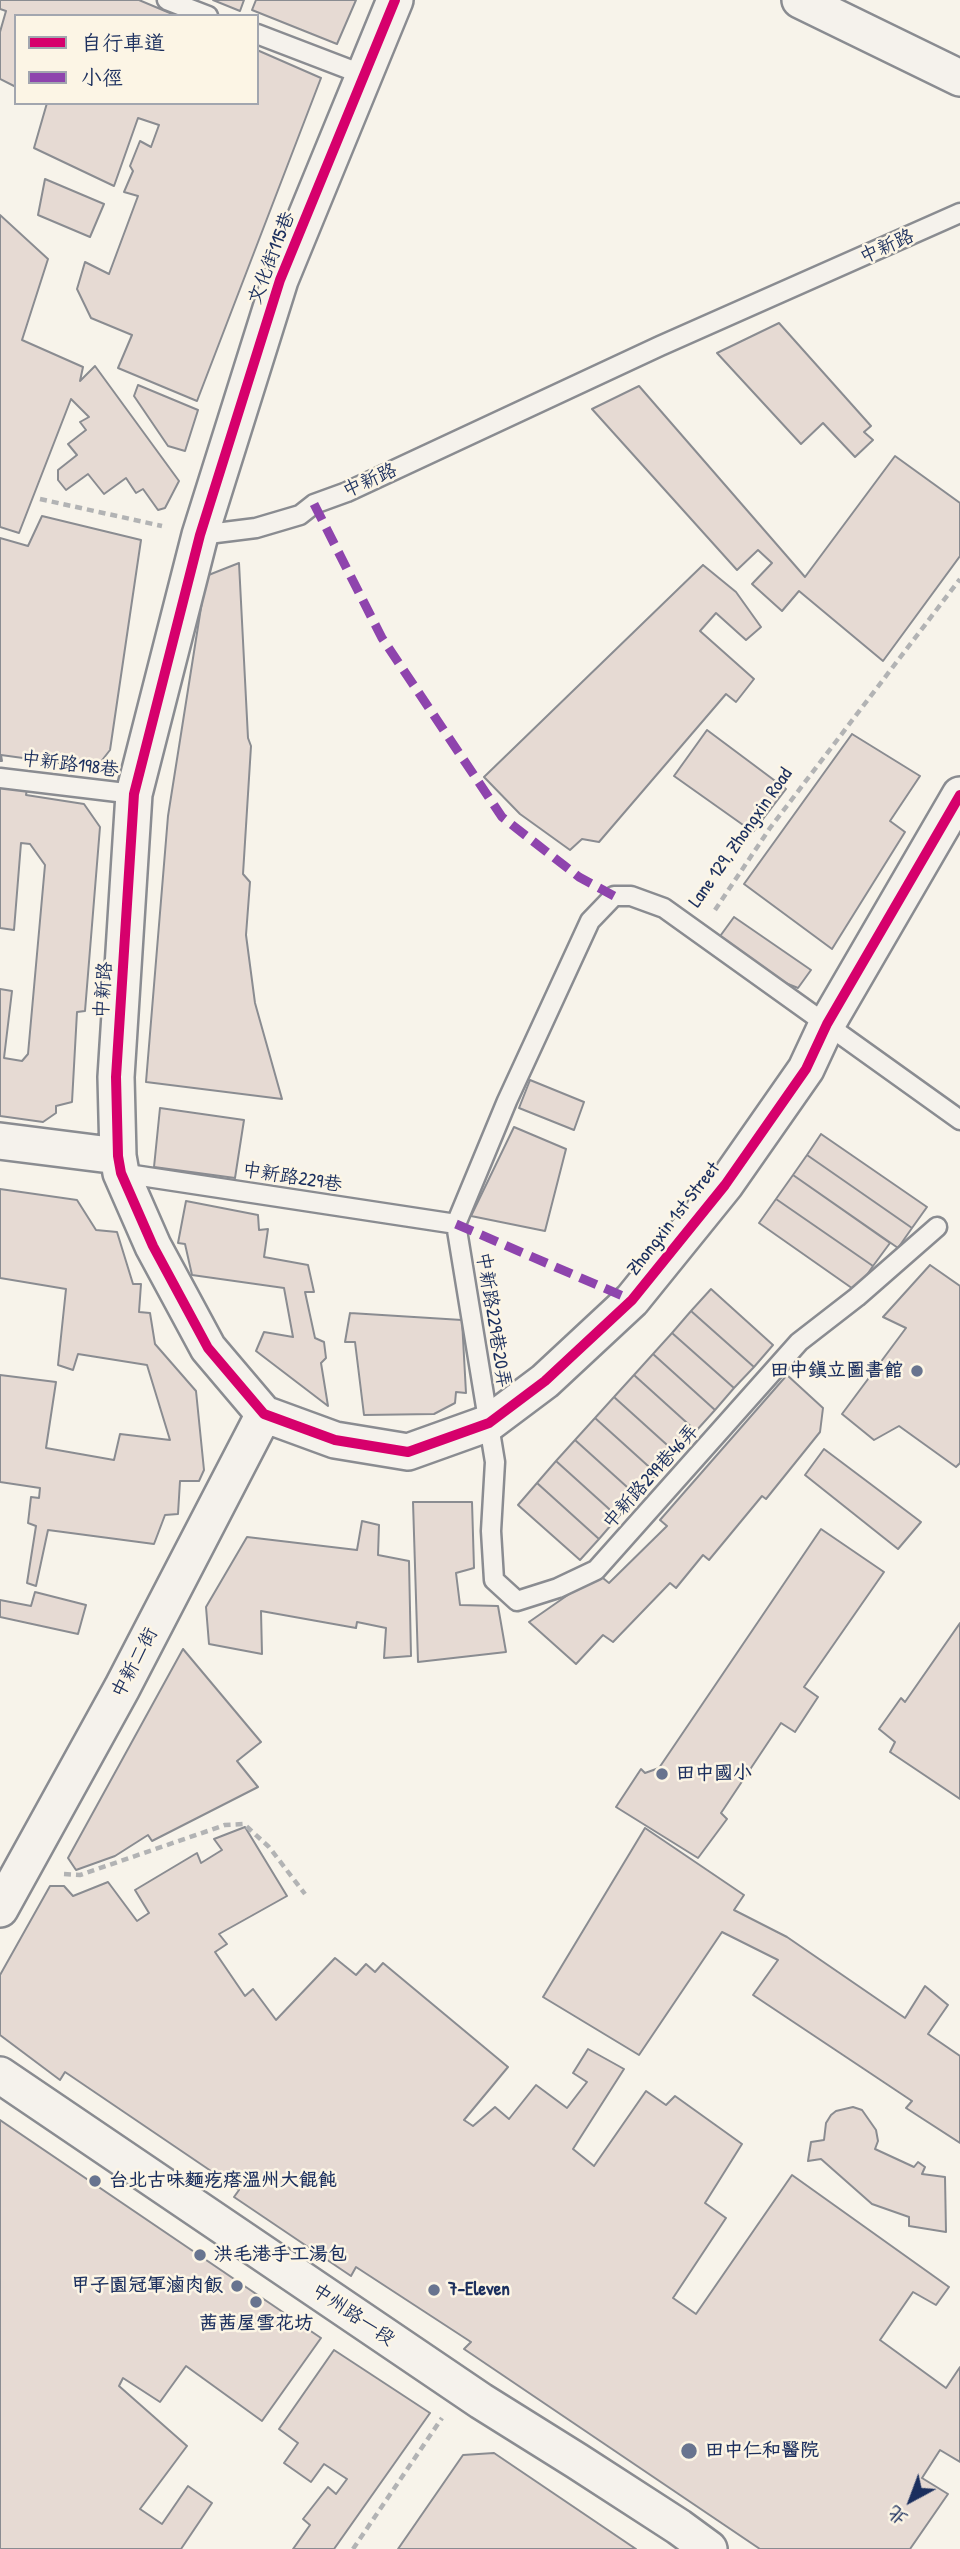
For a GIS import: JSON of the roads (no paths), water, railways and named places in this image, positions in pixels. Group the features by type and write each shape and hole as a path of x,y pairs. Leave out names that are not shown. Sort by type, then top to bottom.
{"street":[{"name":"文化街115巷","path":"200,535 280,280 395,0"},
{"path":"800,0 960,78"},
{"name":"中新路","path":"200,535 134,794 116,1077 119,1164 153,1247 208,1348 264,1414"},
{"name":"Zhongxin 1st Street","path":"264,1414 335,1440 408,1452 489,1423 545,1381 632,1300 725,1185 806,1069 827,1024 960,795"},
{"path":"0,1141 119,1164"},
{"name":"中新二街","path":"0,1909 122,1688 264,1414"},
{"name":"中州路一段","path":"0,2075 462,2388 668,2519 709,2549"}],"lane":[{"path":"167,0 203,14"},
{"path":"259,35 364,75"},
{"name":"中新路","path":"200,535 256,528 300,515 314,504 347,492 660,346 960,213"},
{"name":"中新路198巷","path":"0,778 134,794"},
{"name":"Lane 129, Zhongxin Road","path":"456,1224 507,1101 590,921 614,896 631,896 664,908 960,1120"},
{"name":"中新路229巷","path":"119,1164 456,1224"},
{"name":"中新路229巷20弄","path":"456,1224 489,1423"},
{"name":"中新路299巷46弄","path":"489,1423 495,1462 491,1531 494,1580 517,1601 558,1588 596,1570 799,1342 857,1297 937,1227"}],"place":[{"name":"田中鎮立圖書館","path":"917,1371"},
{"name":"田中國小","path":"662,1774"},
{"name":"台北古味麵疙瘩溫州大餛飩","path":"95,2181"},
{"name":"洪毛港手工湯包","path":"200,2255"},
{"name":"甲子園冠軍滷肉飯","path":"237,2286"},
{"name":"7-Eleven","path":"434,2290"},
{"name":"茜茜屋雪花坊","path":"256,2302"},
{"name":"田中仁和醫院","path":"689,2451"}]}
